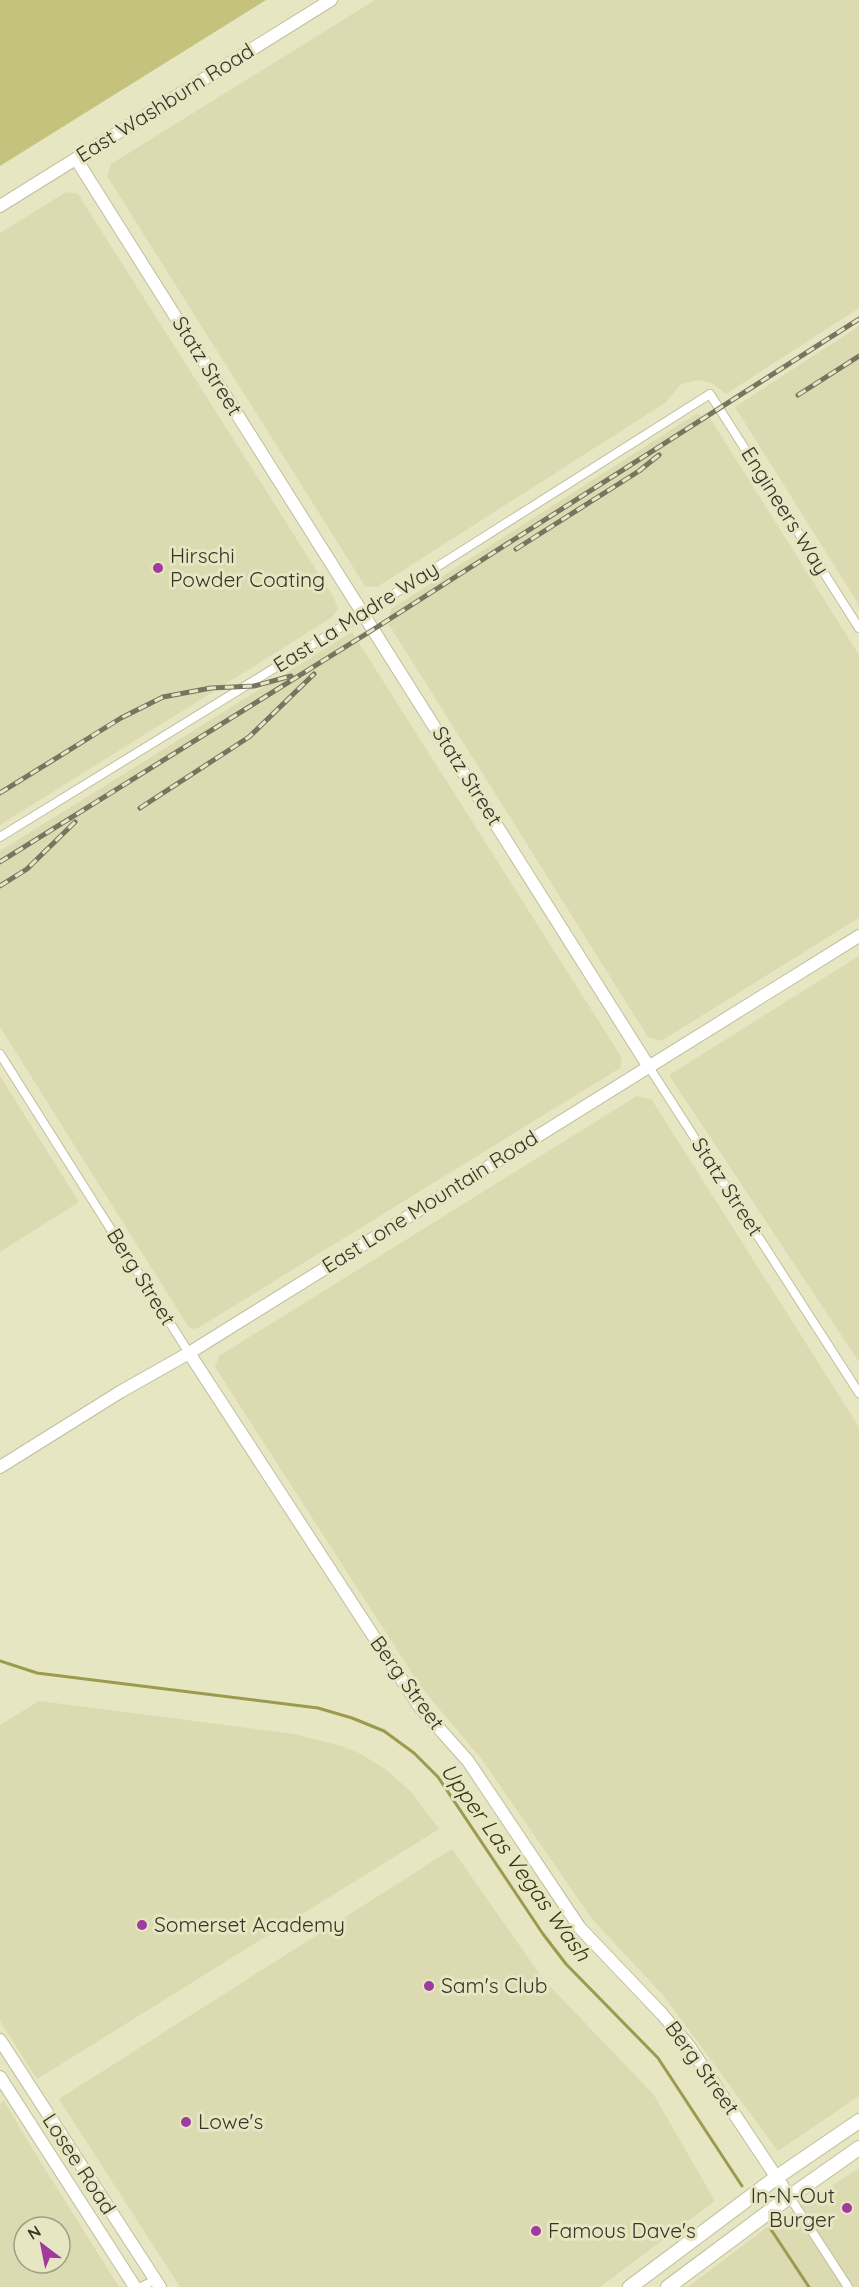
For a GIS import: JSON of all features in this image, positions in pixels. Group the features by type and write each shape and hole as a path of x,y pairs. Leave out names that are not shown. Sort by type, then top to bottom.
{"main road":[{"path":"630,2287 777,2176 859,2121"},
{"path":"668,2287 789,2196 859,2148"}],"street":[{"name":"East Washburn Road","path":"0,206 331,0"},
{"name":"Statz Street","path":"76,159 649,1067 859,1392"},
{"name":"East La Madre Way","path":"0,837 364,613 710,394"},
{"name":"Engineers Way","path":"710,394 859,628"},
{"name":"East Lone Mountain Road","path":"0,1467 120,1392 189,1353 859,936"},
{"name":"Berg Street","path":"0,1054 189,1353 419,1706 468,1761 584,1933 662,2014 689,2046 777,2176 848,2287"},
{"name":"Losee Road","path":"0,2040 157,2283"},
{"name":"Losee Road","path":"0,2077 135,2287"},
{"path":"141,2287 157,2283"}],"shaded area":[{"path":"0,0 266,0 0,166"},
{"path":"375,0 859,0 859,308 726,394 712,383 699,380 681,384 665,403 377,587 365,586 107,176 111,164"},
{"path":"66,192 78,194 334,598 338,609 331,618 0,825 0,233"},
{"path":"859,326 859,605 735,407"},
{"path":"696,414 710,418 859,655 859,918 661,1041 648,1037 388,623 391,609"},
{"path":"352,632 622,1058 620,1068 198,1328 192,1329 0,1027 0,851"},
{"path":"859,956 859,1362 669,1075"},
{"path":"0,1076 79,1202 0,1252"},
{"path":"637,1096 652,1100 859,1427 859,2096 778,2151 663,1995 592,1919 483,1761 421,1687 215,1367 219,1356"},
{"name":"Somerset Academy","path":"39,1701 294,1734 342,1746 361,1754 388,1771 411,1792 439,1829 37,2079 0,2021 0,1725"},
{"path":"452,1849 543,1979 654,2095 715,2201 600,2287 180,2287 59,2099"},
{"path":"4,2101 119,2287 0,2287 0,2104"},
{"path":"859,2168 859,2287 688,2287 766,2228"}],"waterway":[{"name":"Upper Las Vegas Wash","path":"0,1661 37,1673 318,1708 384,1731 414,1753 438,1777 543,1934 566,1964 658,2058 742,2186"},
{"name":"Upper Las Vegas Wash","path":"770,2228 809,2287"}],"railway":[{"path":"0,862 374,629 859,319"},
{"path":"798,395 859,356"},
{"path":"516,549 639,471 659,455"},
{"path":"140,808 249,737 314,674"},
{"path":"0,793 121,718 163,697 211,688 254,686 291,676"},
{"path":"0,886 27,869 75,822"}],"place":[{"name":"Hirschi Powder Coating","path":"158,568"},
{"name":"Somerset Academy","path":"142,1925"},
{"name":"Sam's Club","path":"429,1986"},
{"name":"Lowe's","path":"186,2122"},
{"name":"In-N-Out Burger","path":"847,2208"},
{"name":"Famous Dave's","path":"536,2231"}]}
